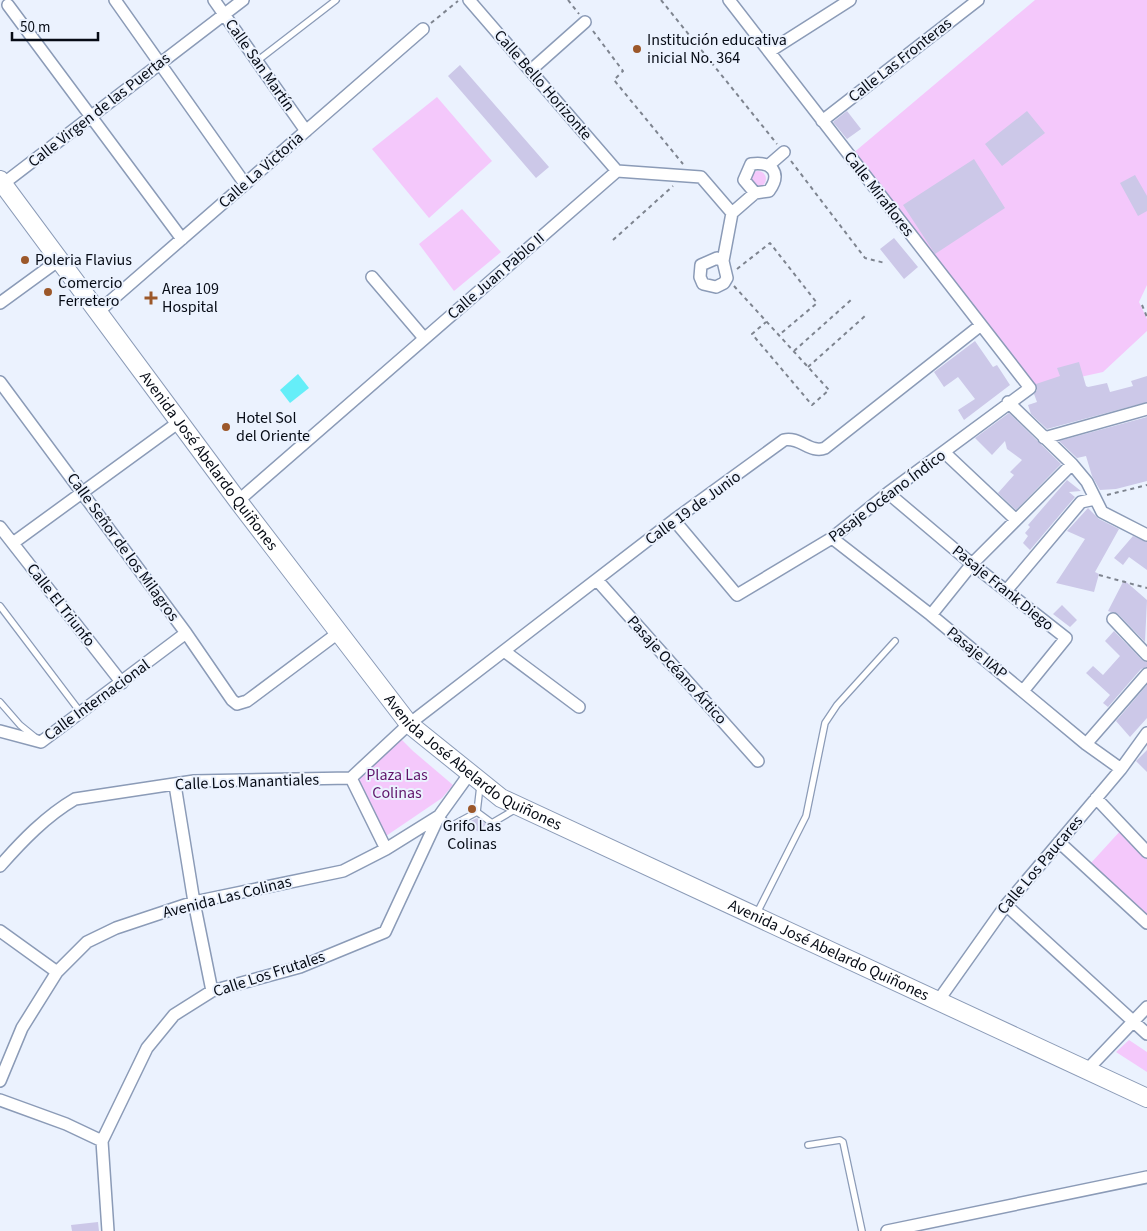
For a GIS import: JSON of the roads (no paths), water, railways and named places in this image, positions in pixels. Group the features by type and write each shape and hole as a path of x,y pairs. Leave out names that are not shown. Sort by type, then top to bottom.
{"main road":[{"name":"Avenida José Abelardo Quiñones","path":"2,182 99,311 178,422 409,724 501,798 1147,1098"}],"street":[{"path":"115,0 244,184"},
{"name":"Calle San Martín","path":"214,0 306,131"},
{"name":"Calle Virgen de las Puertas","path":"2,182 91,117 243,0"},
{"name":"Calle Bello Horizonte","path":"469,0 532,70 616,171"},
{"name":"Calle Miraflores","path":"729,0 1030,388"},
{"path":"770,51 850,0"},
{"name":"Calle Las Fronteras","path":"822,121 965,4 978,0"},
{"path":"8,5 182,239"},
{"path":"532,70 585,22"},
{"name":"Calle La Victoria","path":"99,311 423,29"},
{"path":"769,165 784,152"},
{"path":"723,261 717,258 701,265 700,277 703,284 716,287 724,283 727,278 723,261 732,213 754,193 769,191 776,178 774,171 769,165 761,163 751,164 746,171 744,180 754,193"},
{"path":"616,171 701,177 732,213"},
{"name":"Calle Juan Pablo II","path":"238,501 616,171"},
{"path":"0,303 59,260"},
{"path":"372,277 424,338"},
{"name":"Calle 19 de Junio","path":"409,724 674,520 784,440 791,439 818,450 825,448 981,325"},
{"name":"Calle Señor de los Milagros","path":"0,382 186,633 232,700 238,704 247,701 338,633"},
{"name":"Pasaje Océano Índico","path":"674,520 737,595 832,538 888,493 945,453 1008,402 1030,388"},
{"path":"1008,402 1072,464 1087,482 1102,512 1147,535"},
{"path":"1044,438 1147,409"},
{"path":"14,543 84,494 178,422"},
{"path":"945,453 1015,519"},
{"path":"931,615 972,564 1072,464"},
{"name":"Pasaje Frank Diego","path":"888,493 972,564 1066,638 1023,691"},
{"path":"1006,591 1081,502 1095,499"},
{"name":"Calle El Triunfo","path":"0,527 122,683"},
{"name":"Pasaje IIAP","path":"832,538 931,615 1086,744 1121,769"},
{"name":"Pasaje Océano Ártico","path":"597,580 758,761"},
{"path":"1114,619 1147,655"},
{"name":"Calle Internacional","path":"0,731 41,742 122,683 186,633"},
{"path":"504,651 579,707"},
{"path":"1086,744 1147,674"},
{"path":"386,849 352,778 409,724"},
{"name":"Calle Los Paucares","path":"938,1001 1006,904 1121,769 1147,733"},
{"name":"Avenida Las Colinas","path":"0,1081 22,1028 57,972 87,942 116,928 194,902 343,871 386,849 439,816 475,777"},
{"name":"Calle Los Manantiales","path":"0,866 23,840 61,807 75,800 194,781 352,778"},
{"path":"175,784 194,902 212,991"},
{"path":"1096,798 1147,852"},
{"name":"Calle Los Frutales","path":"108,1231 102,1141 146,1048 174,1015 212,991 300,967 385,932 439,816"},
{"path":"1059,842 1147,923"},
{"path":"1006,904 1147,1034"},
{"path":"0,931 57,972"},
{"path":"1086,1071 1147,1007"},
{"path":"0,1100 66,1124 102,1141"},
{"path":"887,1231 1147,1176"}],"lane":[{"path":"257,61 336,0"},
{"path":"0,606 81,713"},
{"path":"755,917 806,816 824,723 837,705 895,641"},
{"path":"0,702 20,725 41,742"},
{"path":"475,777 477,812"},
{"path":"477,812 492,823 520,807"},
{"path":"439,816 451,826 477,812"},
{"path":"808,1145 840,1140 843,1142 862,1231"}],"water":[{"path":"298,374 309,388 290,403 280,390"}],"place":[{"name":"Institución educativa inicial No. 364","path":"637,49"},
{"name":"Poleria Flavius","path":"25,260"},
{"name":"Comercio Ferretero","path":"48,292"},
{"name":"Area 109 Hospital","path":"151,298"},
{"name":"Hotel Sol del Oriente","path":"226,427"},
{"name":"Grifo Las Colinas","path":"472,809"}],"park label":[{"name":"Plaza Las Colinas","path":"397,784"}]}
